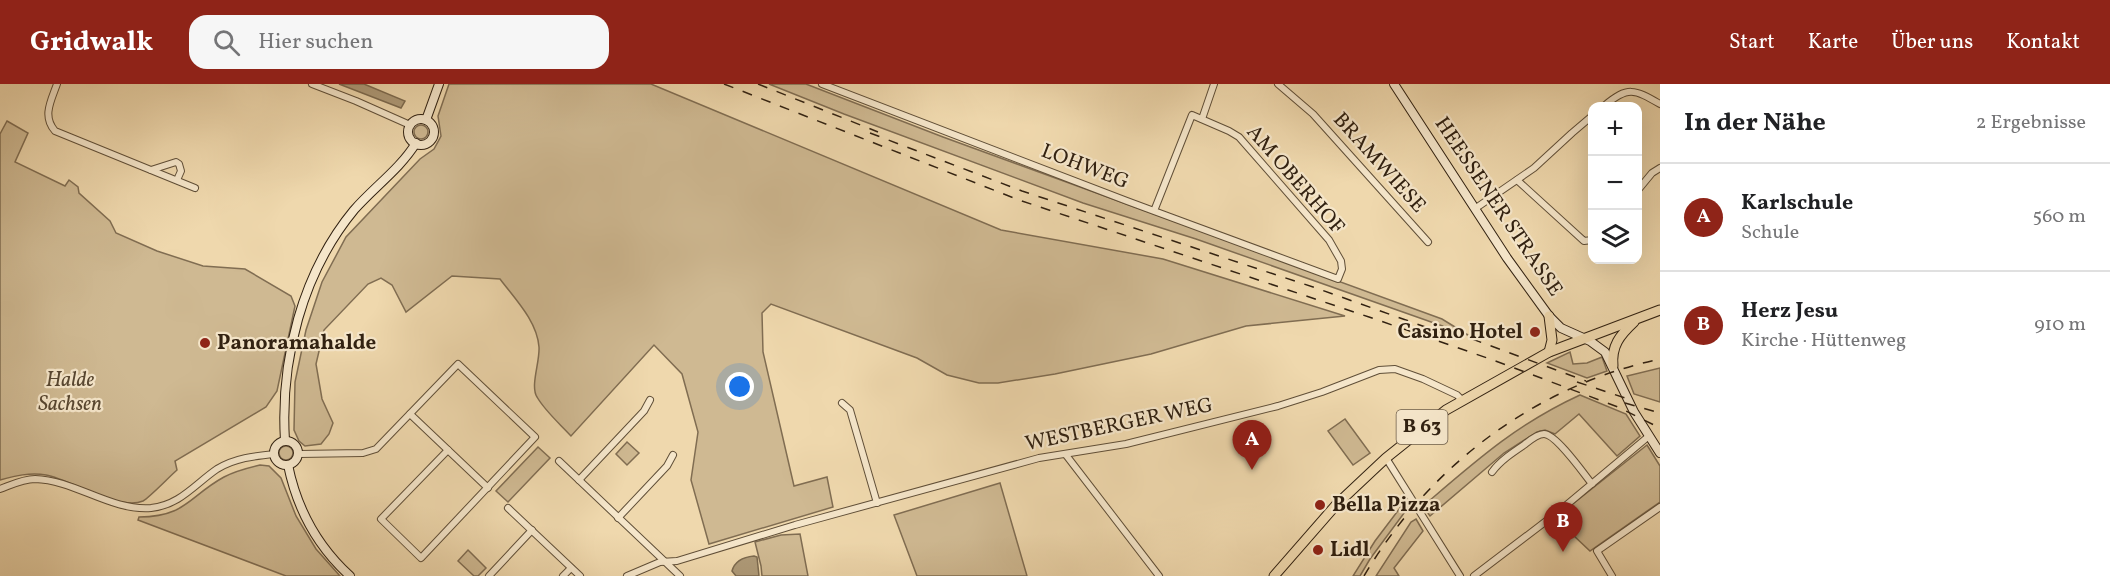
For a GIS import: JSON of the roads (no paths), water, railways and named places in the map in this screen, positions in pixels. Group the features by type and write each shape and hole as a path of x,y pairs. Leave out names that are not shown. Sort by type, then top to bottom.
{"main road":[{"name":"B 63","path":"1274,576 1336,505 1386,458 1423,427 1462,400 1549,352 1660,310"},
{"path":"1549,316 1552,340 1549,352"},
{"path":"1613,366 1615,344 1638,318"}],"street":[{"path":"57,84 47,114 49,124 55,132 195,188"},
{"path":"312,84 410,125"},
{"path":"426,120 439,84"},
{"name":"LOHWEG","path":"822,84 1338,279"},
{"path":"1154,211 1192,115 1202,119 1214,84"},
{"name":"BRAMWIESE","path":"1278,84 1313,114 1428,242"},
{"name":"HEESSENER STRASSE","path":"1394,84 1507,258 1549,316 1559,327 1603,349 1634,412 1660,453"},
{"path":"1609,102 1617,95 1633,91 1660,104"},
{"name":"AM OBERHOF","path":"1202,119 1239,137 1329,240 1341,261 1342,269 1338,279"},
{"path":"417,120 426,120 433,127 433,136 426,144 416,143 409,136 410,125 417,120"},
{"path":"1476,208 1534,168 1588,120"},
{"path":"285,441 285,387 305,294 322,258 346,220 404,160 416,143"},
{"path":"151,170 176,162 181,171 177,180"},
{"path":"1642,185 1660,168"},
{"path":"1517,180 1584,241 1588,241"},
{"path":"298,454 369,452 376,449 458,364 535,437 421,558 381,519 448,450"},
{"name":"WESTBERGER WEG","path":"627,576 642,568 687,558 877,502 1039,458 1126,444 1278,406 1379,370 1395,369 1423,379 1457,395 1462,400"},
{"path":"579,480 644,411 650,400"},
{"path":"842,403 850,410 877,502"},
{"path":"410,414 488,488"},
{"path":"1492,472 1514,452 1538,435 1544,434 1551,436 1557,442 1592,484"},
{"path":"1474,576 1592,484 1649,436"},
{"path":"285,441 295,445 298,454 294,462 288,465 279,462 274,454 277,445 285,441"},
{"path":"0,489 24,481 47,480 123,506 155,507 179,499 217,469 234,461 274,454"},
{"path":"618,518 667,466 673,455"},
{"path":"1066,455 1159,576"},
{"path":"1386,458 1460,576"},
{"path":"559,461 680,576"},
{"path":"288,465 299,504 312,531 323,548 350,576"},
{"path":"1612,576 1597,551 1660,507"},
{"path":"508,508 580,576"},
{"path":"489,576 532,530"},
{"path":"563,576 571,568"}],"railway":[{"path":"724,84 1019,200 1493,360 1618,407 1660,428"},
{"path":"758,84 878,132"},
{"path":"870,133 1022,191 1316,288 1459,339"},
{"path":"1453,332 1586,381"},
{"path":"1364,576 1390,536 1420,499 1453,466 1490,436 1570,389 1614,372 1660,359"},
{"path":"1577,382 1634,401"},
{"path":"1625,403 1660,413"}],"place":[{"name":"Casino Hotel","path":"1535,332"},
{"name":"Panoramahalde","path":"205,343"},
{"name":"Karlschule","path":"1252,470"},
{"name":"Bella Pizza","path":"1320,505"},
{"name":"Lidl","path":"1318,550"},
{"name":"Herz Jesu","path":"1563,552"}],"park label":[{"name":"Halde Sachsen","path":"70,392"}]}
